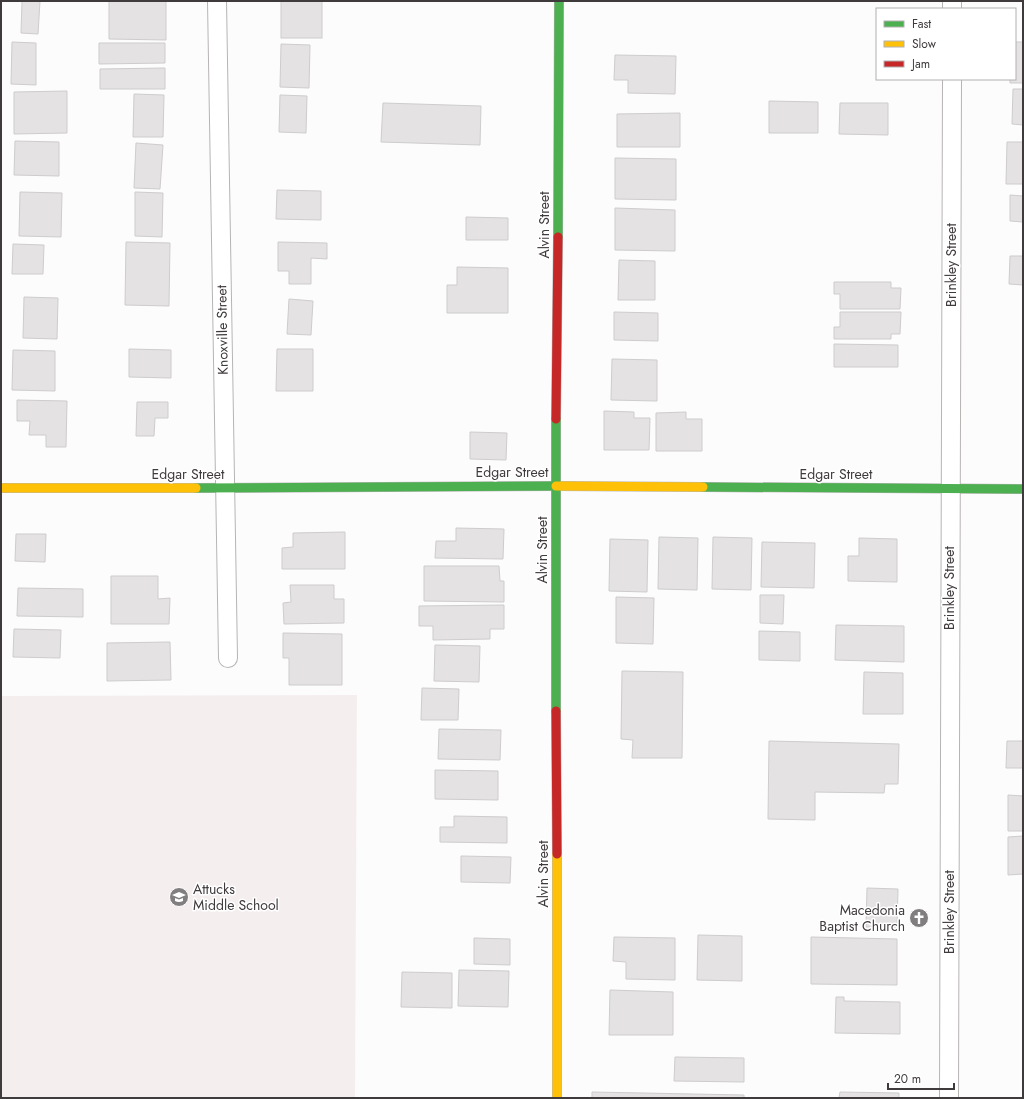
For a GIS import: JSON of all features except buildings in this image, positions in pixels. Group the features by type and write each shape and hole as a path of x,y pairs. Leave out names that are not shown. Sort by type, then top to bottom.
{"street":[{"name":"Knoxville Street","path":"217,1 228,658"},
{"name":"Alvin Street","path":"557,1098 556,486 559,1"},
{"name":"Brinkley Street","path":"949,1098 952,80"},
{"name":"Edgar Street","path":"1,488 556,486 1023,489"}],"shaded area":[{"name":"Attucks Middle School","path":"357,695 355,1098 1,1098 1,696"}],"traffic: fast":[{"path":"558,237 559,1"},
{"path":"556,419 556,711"},
{"path":"196,488 556,486"},
{"path":"703,487 1023,489"}],"traffic: slow":[{"path":"556,486 703,487"},
{"path":"1,488 196,488"},
{"path":"557,854 557,1098"}],"traffic: jam":[{"path":"556,419 558,237"},
{"path":"556,711 557,854"}],"place":[{"name":"Attucks Middle School","path":"179,897"},
{"name":"Macedonia Baptist Church","path":"919,918"}]}
